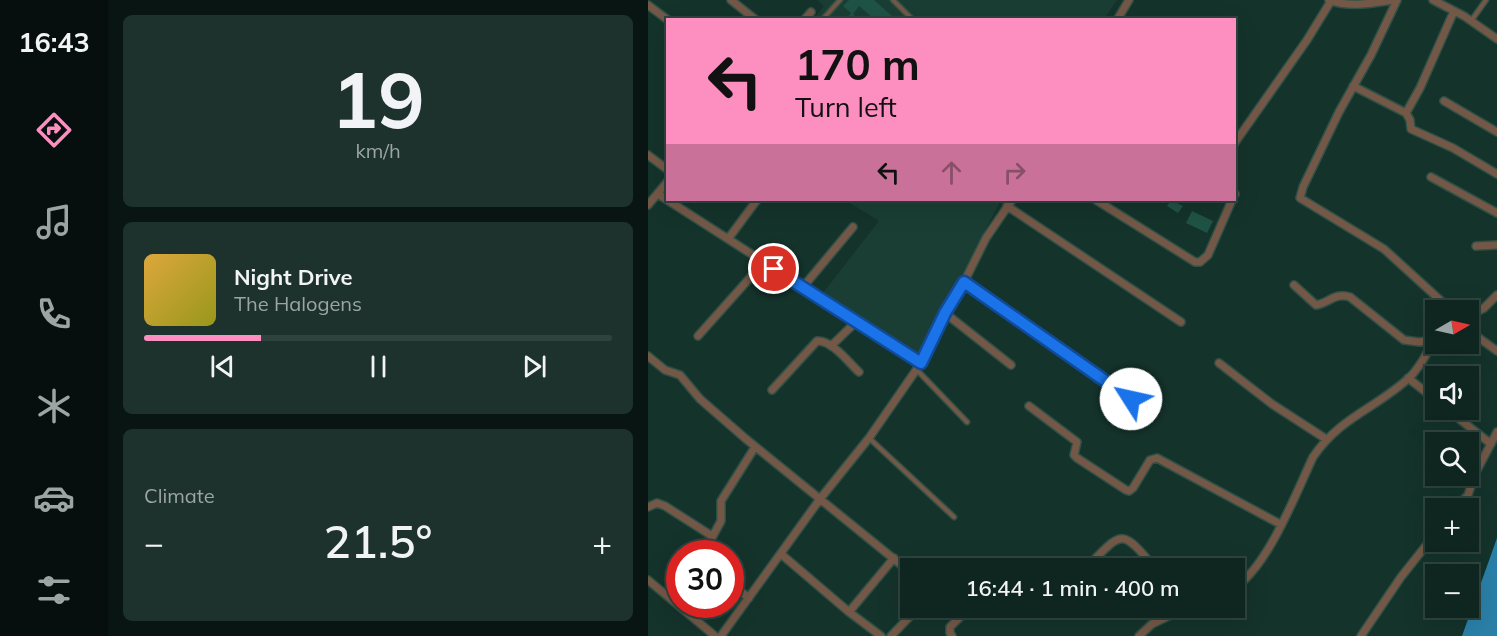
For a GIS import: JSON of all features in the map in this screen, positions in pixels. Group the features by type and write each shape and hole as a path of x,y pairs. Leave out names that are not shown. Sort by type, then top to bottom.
{"street":[{"path":"731,0 754,18"},
{"path":"1118,18 1129,0"},
{"path":"1236,141 1307,40 1330,1 1366,4 1395,0"},
{"path":"1395,0 1376,46 1339,112 1303,187 1300,198 1384,249 1440,300"},
{"path":"1433,0 1471,21 1497,39"},
{"path":"648,5 666,18"},
{"path":"1406,113 1420,88 1454,11"},
{"path":"806,18 811,12"},
{"path":"1353,87 1406,113 1411,129 1454,148 1497,174"},
{"path":"1444,101 1497,132"},
{"path":"648,155 666,168"},
{"path":"1431,177 1497,213"},
{"path":"648,205 666,184"},
{"path":"658,194 666,199"},
{"path":"669,201 857,321 919,366"},
{"path":"728,239 756,201"},
{"path":"1098,201 1196,262 1204,260 1208,255 1231,201"},
{"path":"721,636 820,500 869,438 919,366 986,238 1009,203 1181,322"},
{"path":"803,287 853,227"},
{"path":"1476,246 1497,245"},
{"path":"698,336 764,262"},
{"path":"964,282 1150,412"},
{"path":"1294,285 1316,305 1334,296 1350,297 1404,340 1425,341"},
{"path":"1479,310 1497,295"},
{"path":"945,313 1011,365"},
{"path":"831,346 857,321"},
{"path":"1479,338 1497,351"},
{"path":"772,390 814,342 823,340 859,372"},
{"path":"1245,579 1269,546 1313,457 1326,439 1351,418 1408,378 1427,354"},
{"path":"648,356 664,370 680,375 700,399 755,447 900,563"},
{"path":"1219,363 1272,404 1326,439"},
{"path":"1408,378 1425,391"},
{"path":"1029,406 1077,442 1074,454 1077,458 1126,490 1131,490 1150,460 1157,458 1280,524"},
{"path":"1461,420 1491,444"},
{"path":"1465,498 1497,432"},
{"path":"710,540 721,521 721,501 755,447"},
{"path":"648,507 653,503 660,504 712,536"},
{"path":"1096,558 1113,540 1120,538 1130,540 1146,558"},
{"path":"1361,636 1401,577 1425,547"},
{"path":"781,554 881,636"},
{"path":"849,612 894,558"},
{"path":"648,580 715,636"},
{"path":"744,594 749,598"},
{"path":"891,636 908,618"},
{"path":"952,636 950,627 959,618"},
{"path":"1139,636 1152,624 1164,618"}],"lane":[{"path":"823,18 840,0"},
{"path":"893,0 911,18"},
{"path":"1471,21 1486,0"},
{"path":"811,12 818,18"},
{"path":"919,366 967,422"},
{"path":"869,438 954,517"}],"shaded area":[{"path":"817,0 1117,0 1105,18 815,18 824,6"},
{"path":"847,201 1000,201 919,356 823,293 879,221"}],"water":[{"path":"1497,538 1497,636 1462,636 1468,618 1479,618 1479,588"}],"building":[{"path":"849,0 874,0 892,16 890,18 873,18 859,6 853,14 857,18 847,18 851,13 843,6"},
{"path":"1173,201 1183,206 1178,213 1167,206"},
{"path":"1192,211 1213,221 1207,233 1186,223"}],"route":[{"path":"774,269 921,363 945,313 964,282 1131,399"}]}
